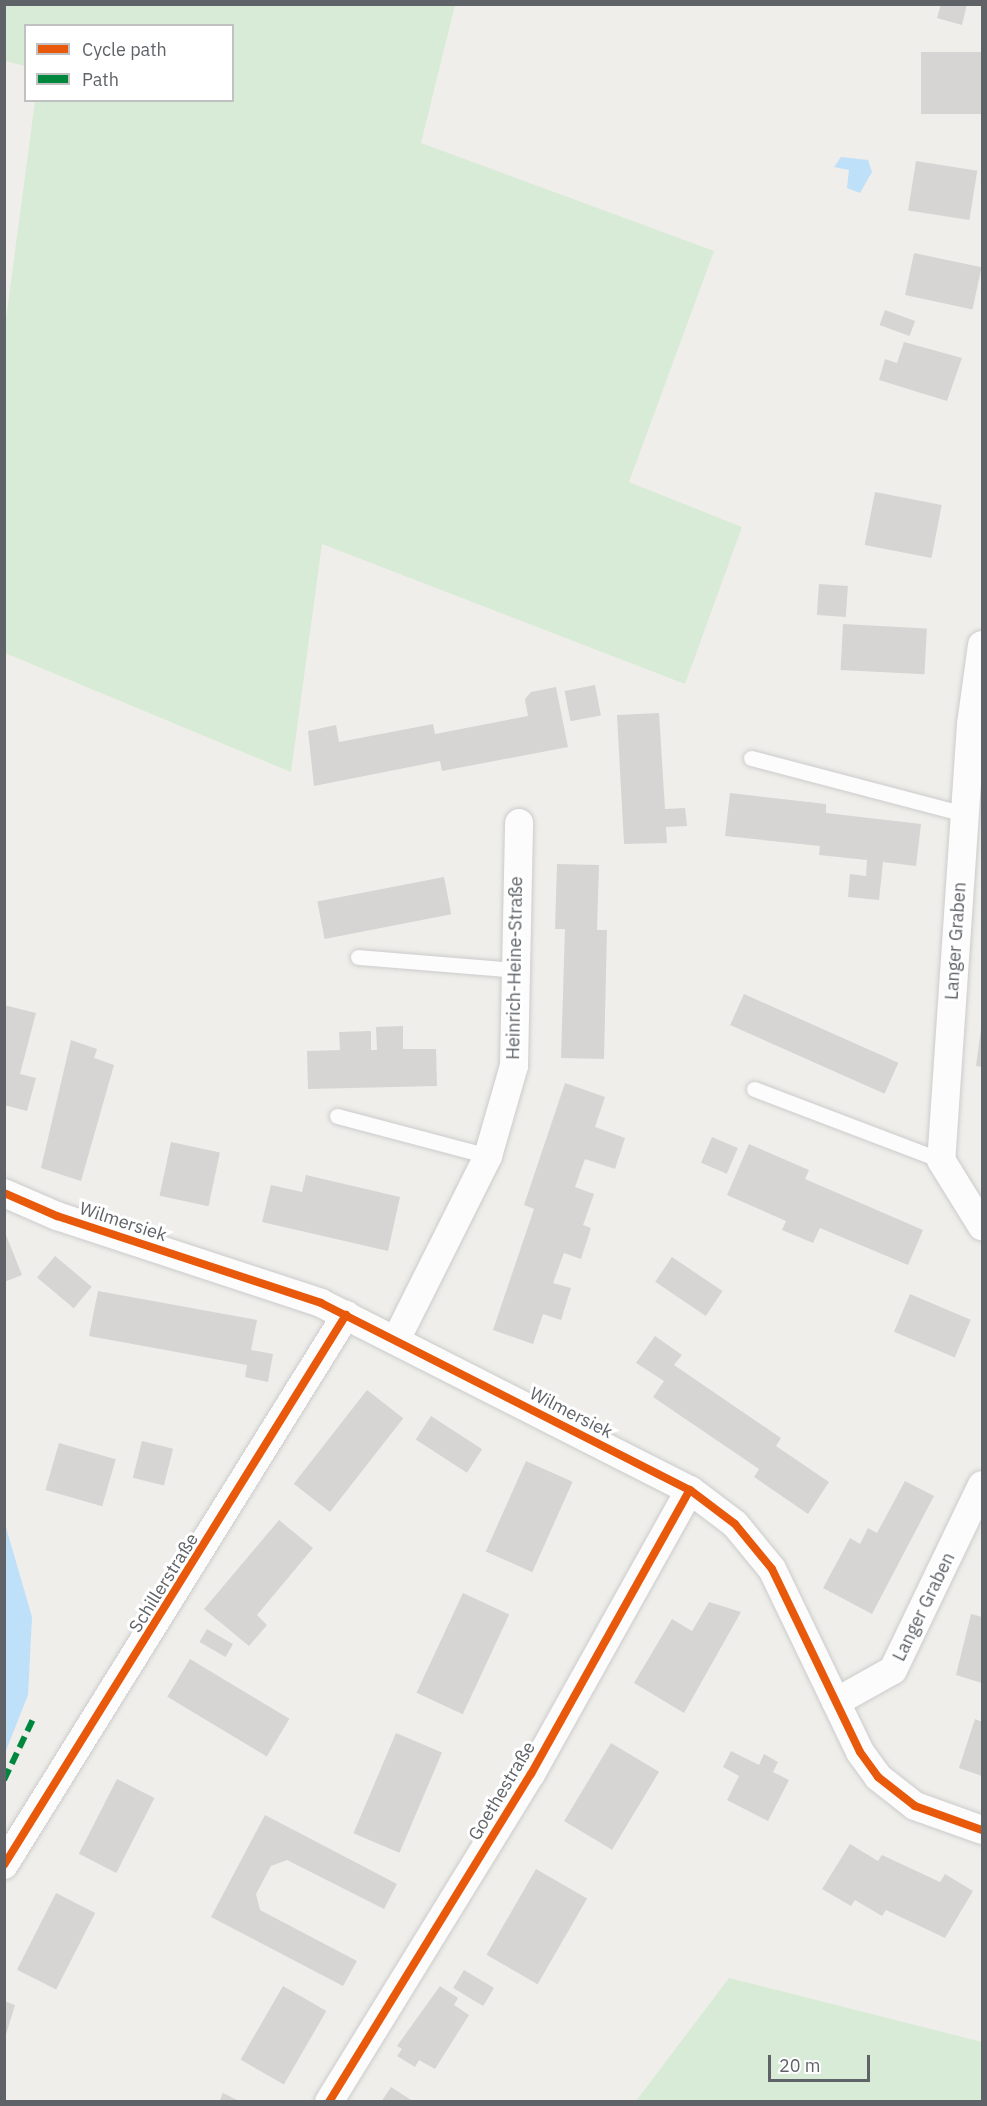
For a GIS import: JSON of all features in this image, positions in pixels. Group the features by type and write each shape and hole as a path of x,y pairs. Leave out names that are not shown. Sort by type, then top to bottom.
{"street":[{"name":"Langer Graben","path":"941,1160 965,814 982,645"},
{"name":"Heinrich-Heine-Straße","path":"396,1340 488,1156 514,1066 519,823"},
{"path":"941,1160 982,1226"},
{"name":"Wilmersiek","path":"4,1193 346,1315 690,1490 735,1524 772,1569 866,1762 886,1786 921,1809 982,1830"},
{"name":"Schillerstraße","path":"4,1865 346,1315"},
{"name":"Langer Graben","path":"836,1702 893,1670 982,1485"},
{"name":"Goethestraße","path":"329,2102 531,1774 690,1490"}],"lane":[{"path":"751,758 965,814"},
{"path":"358,957 516,970"},
{"path":"754,1089 941,1160"},
{"path":"337,1116 488,1156"}],"green space":[{"path":"5,4 455,5 421,143 714,251 629,482 742,527 685,684 322,544 291,772 5,653 4,334 35,102 234,102 234,24 24,24 24,66 5,61"},
{"path":"729,1978 982,2042 982,2101 636,2101"}],"water":[{"path":"841,157 868,160 872,172 860,193 847,188 849,170 834,167"},
{"path":"5,1524 32,1617 28,1695 5,1753"}],"building":[{"path":"941,4 967,4 962,25 937,18"},
{"path":"921,52 982,52 982,114 921,114"},
{"path":"916,161 977,171 969,220 908,210"},
{"path":"914,253 981,267 973,309 905,295"},
{"path":"885,310 915,321 910,336 880,325"},
{"path":"904,342 962,358 947,401 879,380 885,359 897,363"},
{"path":"875,492 942,505 931,558 865,545"},
{"path":"819,584 848,586 846,617 817,615"},
{"path":"843,624 927,628 924,674 841,670"},
{"path":"595,685 601,715 570,721 565,691"},
{"path":"556,687 568,747 442,771 440,761 314,786 308,731 336,725 339,742 433,724 435,734 528,716 525,699 531,692"},
{"path":"659,713 665,809 685,808 687,826 666,827 667,843 624,844 617,715"},
{"path":"730,793 826,804 826,813 921,824 916,866 883,862 879,900 848,897 850,874 866,876 867,860 819,855 820,846 725,836"},
{"path":"557,864 599,865 597,930 607,930 604,1059 561,1058 565,929 555,929"},
{"path":"444,877 451,914 325,939 317,902"},
{"path":"744,994 898,1063 885,1094 730,1025"},
{"path":"4,1005 36,1013 20,1074 36,1078 27,1111 4,1105"},
{"path":"982,1022 982,1067 976,1066"},
{"path":"403,1026 403,1049 436,1049 437,1086 308,1089 307,1051 340,1050 339,1032 371,1031 371,1050 377,1050 376,1027"},
{"path":"71,1040 97,1049 94,1058 114,1065 81,1181 41,1168"},
{"path":"565,1083 605,1097 595,1127 625,1138 615,1169 585,1159 575,1187 594,1194 583,1225 591,1228 581,1259 564,1253 553,1283 571,1288 561,1320 543,1314 533,1344 493,1330 534,1209 524,1205"},
{"path":"712,1137 738,1148 727,1174 701,1163"},
{"path":"171,1142 220,1152 208,1206 160,1196"},
{"path":"749,1144 809,1170 805,1179 923,1230 908,1265 820,1228 813,1243 782,1230 786,1221 727,1195"},
{"path":"306,1175 400,1197 388,1251 262,1222 271,1185 302,1192"},
{"path":"4,1230 22,1275 4,1282"},
{"path":"55,1256 92,1287 74,1308 37,1277"},
{"path":"672,1257 723,1291 706,1316 655,1282"},
{"path":"98,1291 257,1320 251,1350 273,1354 268,1382 245,1377 247,1365 89,1336"},
{"path":"910,1294 971,1320 955,1358 894,1332"},
{"path":"655,1336 682,1355 674,1365 781,1438 776,1446 829,1482 808,1514 754,1477 759,1469 653,1397 664,1381 636,1363"},
{"path":"367,1390 403,1418 330,1512 294,1484"},
{"path":"431,1416 482,1449 467,1473 416,1439"},
{"path":"142,1441 173,1449 164,1486 133,1478"},
{"path":"59,1443 116,1459 102,1506 45,1490"},
{"path":"526,1461 573,1482 532,1572 486,1551"},
{"path":"905,1481 934,1496 872,1614 823,1588 850,1538 860,1544 868,1528 877,1533"},
{"path":"279,1520 313,1548 257,1615 267,1625 249,1646 204,1609"},
{"path":"463,1593 509,1615 463,1714 417,1693"},
{"path":"709,1602 741,1612 684,1713 634,1683 672,1619 692,1631"},
{"path":"971,1614 982,1617 982,1683 956,1675"},
{"path":"207,1629 233,1644 225,1657 200,1642"},
{"path":"190,1659 289,1719 267,1756 167,1697"},
{"path":"975,1719 982,1722 982,1776 959,1768"},
{"path":"396,1733 442,1753 399,1853 353,1833"},
{"path":"611,1743 659,1772 612,1850 564,1821"},
{"path":"731,1751 759,1765 764,1754 778,1762 773,1772 789,1780 768,1821 727,1800 739,1776 723,1767"},
{"path":"117,1779 154,1798 116,1873 79,1854"},
{"path":"265,1815 397,1884 384,1909 287,1860 271,1866 256,1894 260,1910 357,1961 343,1986 211,1917"},
{"path":"850,1844 878,1861 882,1855 940,1882 945,1874 973,1891 945,1938 886,1910 882,1916 855,1900 851,1906 822,1889"},
{"path":"536,1869 587,1898 538,1984 486,1955"},
{"path":"56,1893 95,1913 56,1990 17,1970"},
{"path":"464,1970 494,1988 483,2006 453,1988"},
{"path":"283,1986 326,2011 284,2085 240,2060"},
{"path":"440,1986 458,1998 454,2005 469,2015 435,2069 419,2060 415,2067 397,2056 402,2049 397,2046"},
{"path":"4,2001 15,2005 5,2038 4,2038"},
{"path":"391,2087 414,2102 381,2102"},
{"path":"223,2093 241,2102 219,2102"}],"marked path":[{"path":"4,1780 35,1715"}],"cycle path":[{"path":"4,1193 57,1216 321,1303 690,1490 735,1524 772,1569 860,1752 878,1777 915,1806 982,1830"},
{"path":"4,1865 346,1315"},
{"path":"329,2102 531,1774 690,1490"}]}
